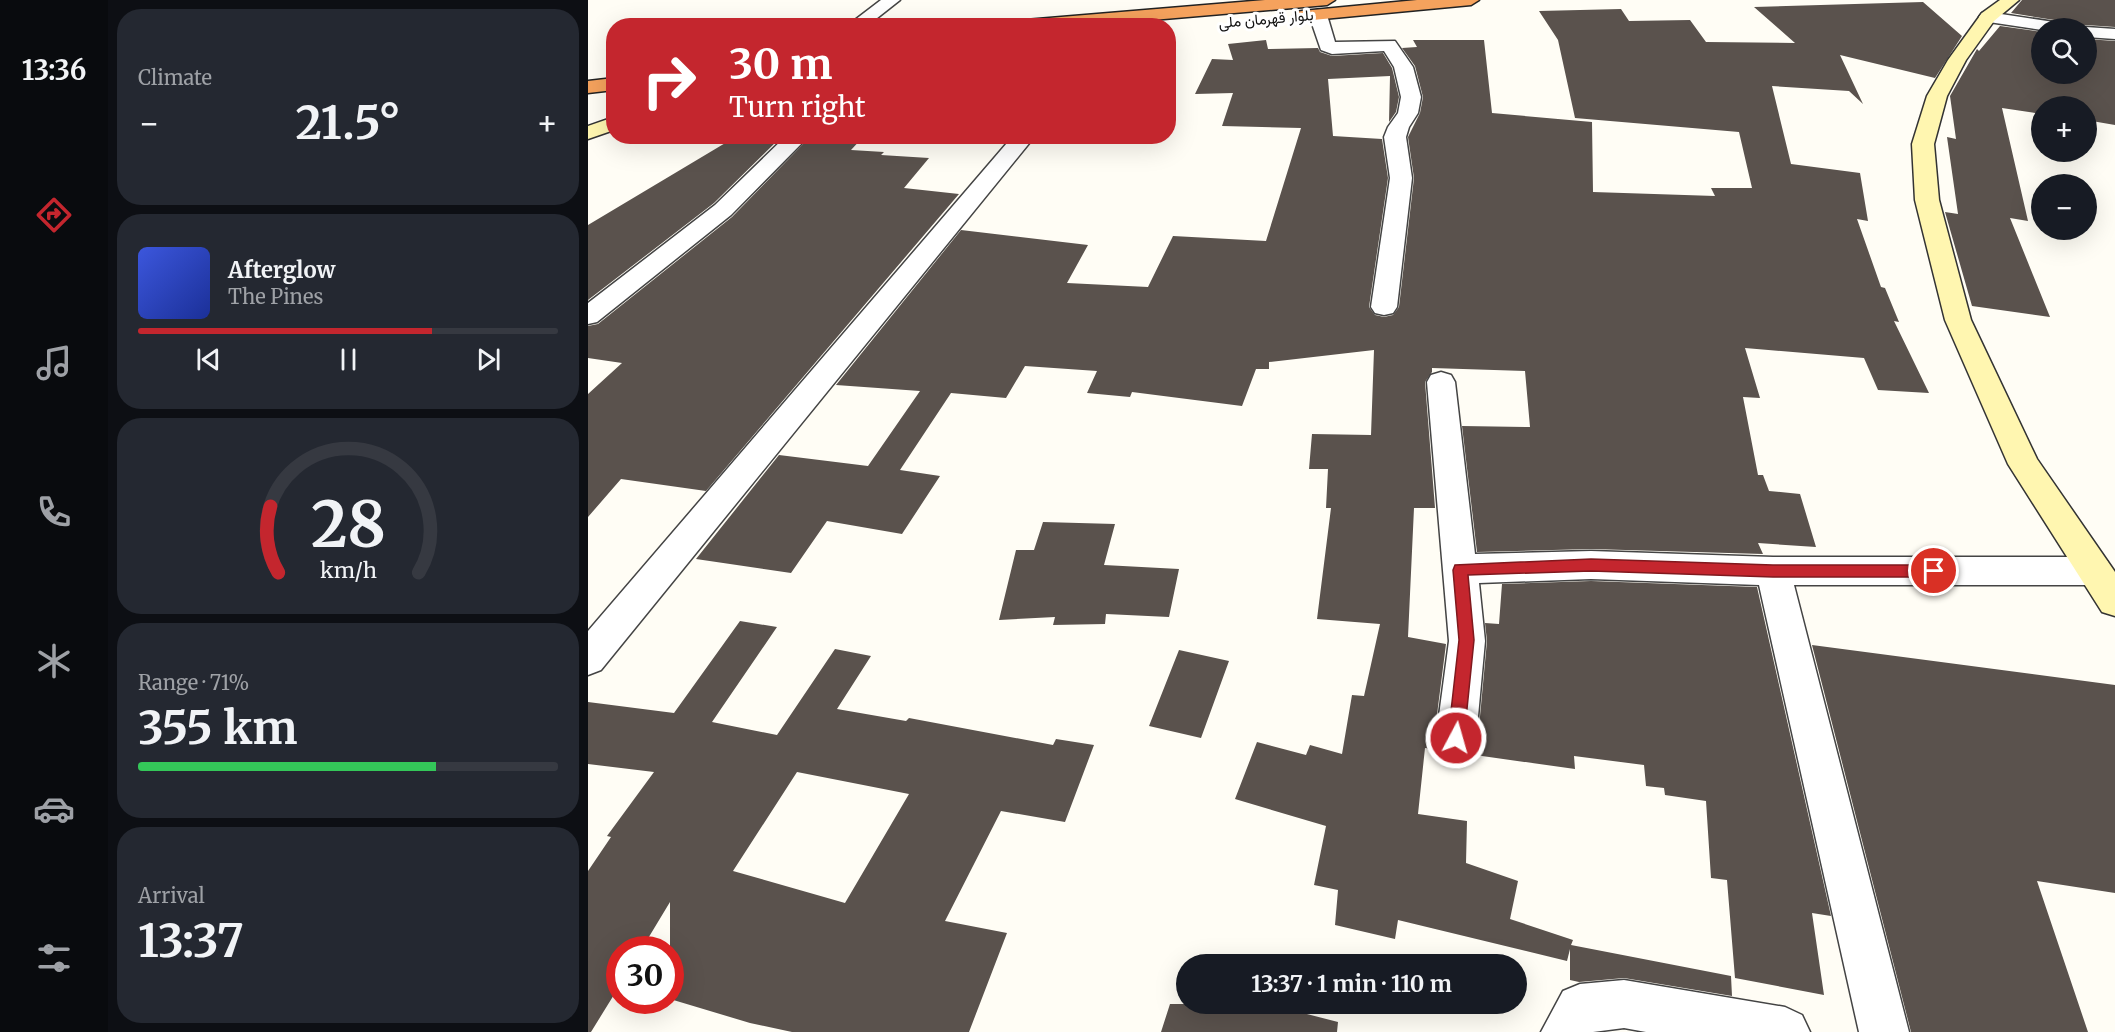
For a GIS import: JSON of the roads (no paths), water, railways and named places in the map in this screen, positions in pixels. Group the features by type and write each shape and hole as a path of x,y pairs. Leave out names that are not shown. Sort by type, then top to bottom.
{"highway":[{"name":"بلوار قهرمان ملی","path":"1120,18 1214,5 1322,7 1471,0"},
{"name":"بلوار قهرمان ملی","path":"1176,26 1322,7"},
{"path":"588,87 606,85"}],"street":[{"path":"866,18 892,0"},
{"path":"2011,0 1988,16 1957,60 1937,96 1923,144 1927,200 1958,320 2019,453 2115,601"},
{"path":"1322,7 1327,46 1332,48 1389,45 1394,49 1408,78 1411,103 1408,114 1399,122 1394,138 1401,176 1384,307"},
{"path":"1988,16 2031,23"},
{"path":"2097,33 2115,34"},
{"path":"588,133 606,126"},
{"path":"588,316 723,210 791,144"},
{"path":"588,658 1018,144"},
{"path":"1441,382 1467,640 1456,738"},
{"path":"1460,570 1591,565 1773,571 2095,571"},
{"path":"1773,571 1884,1032"},
{"path":"1566,1032 1581,1008 1624,1004 1785,1032"}]}
